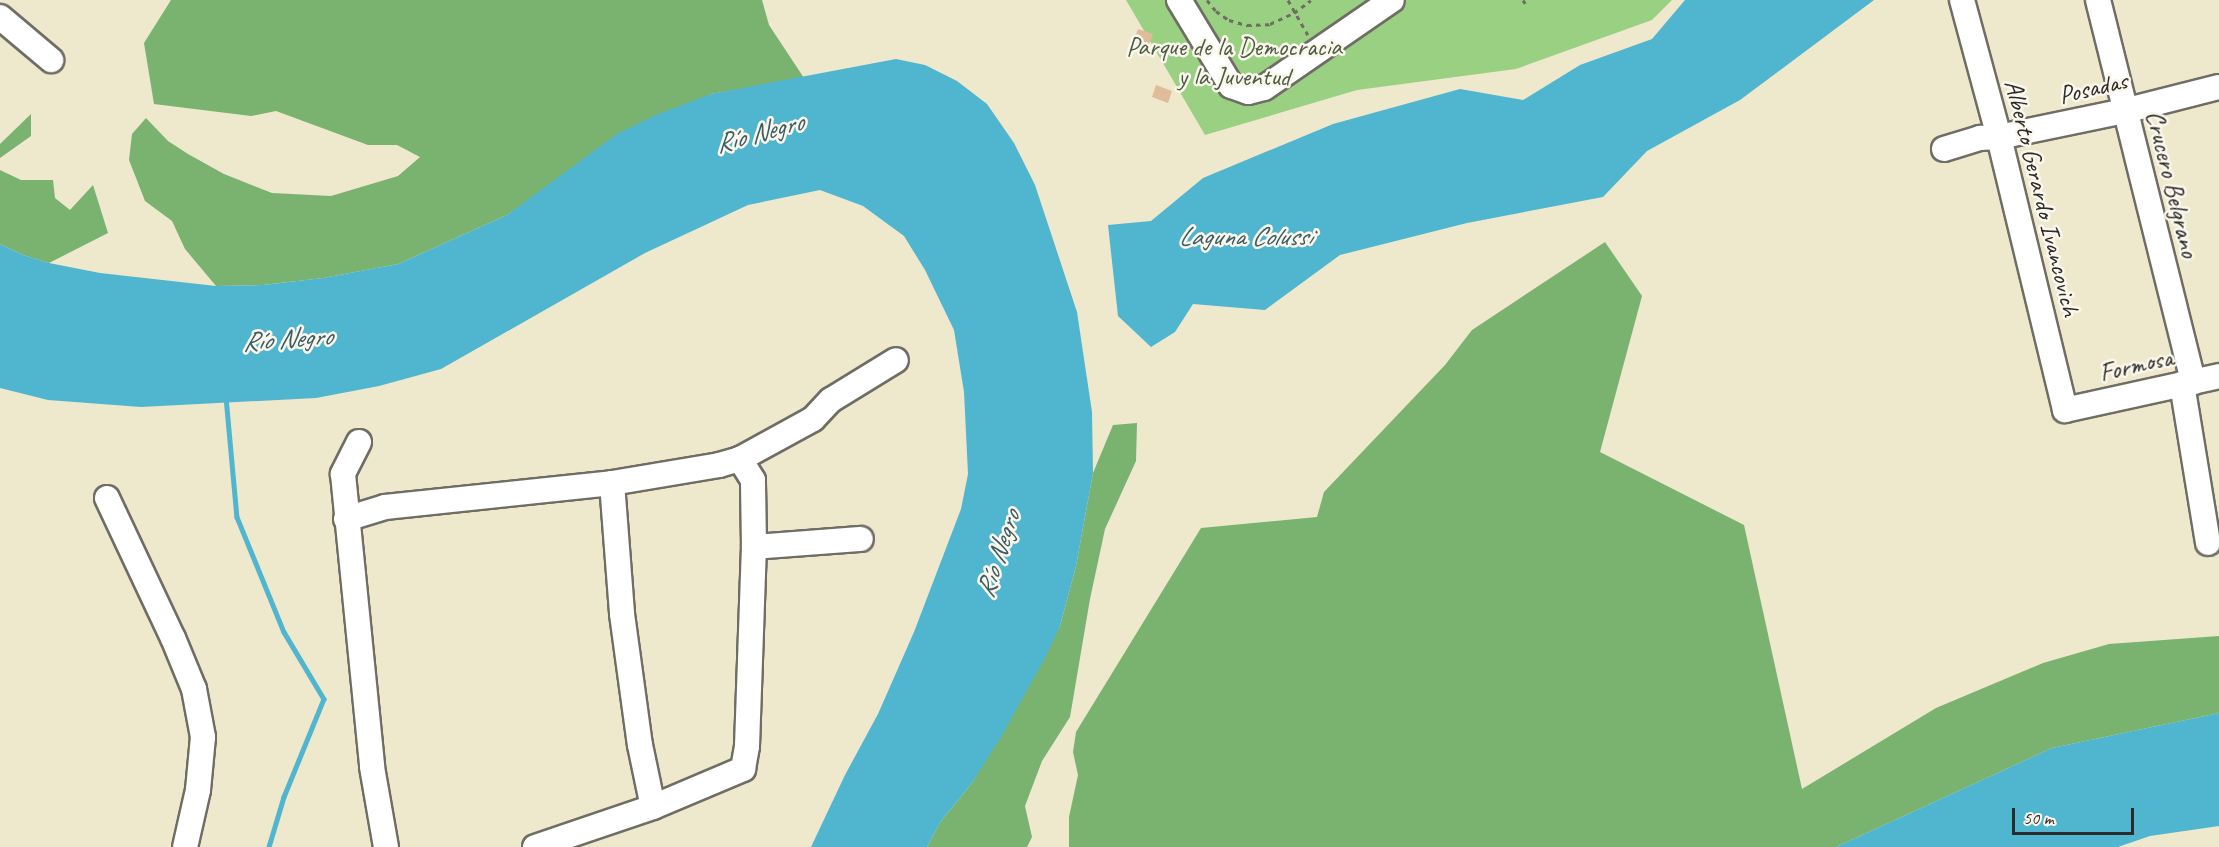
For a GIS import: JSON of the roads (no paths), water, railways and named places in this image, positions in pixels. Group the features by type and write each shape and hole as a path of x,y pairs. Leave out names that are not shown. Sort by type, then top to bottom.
{"street":[{"path":"1179,0 1231,86 1248,92 1264,88 1392,0"},
{"name":"Alberto Gerardo Ivancovich","path":"1962,0 1999,137 2065,410"},
{"name":"Crucero Belgrano","path":"2098,0 2188,383 2208,543"},
{"path":"0,17 51,60"},
{"name":"Posadas","path":"1944,149 1980,138 1999,137 2124,111 2219,87"},
{"path":"346,519 384,507 612,483 719,465 740,459 813,419 831,400 896,360"},
{"name":"Formosa","path":"2065,410 2219,376"},
{"path":"359,442 342,474 372,766 386,847"},
{"path":"535,847 653,807 742,769 747,746 754,547 753,480 740,459"},
{"path":"612,483 622,614 640,745 653,807"},
{"path":"107,498 173,638 194,689 203,737 198,790 185,847"},
{"path":"754,547 861,538"}],"water":[{"name":"Laguna Colussi","path":"1685,0 1874,0 1740,100 1647,151 1603,197 1467,223 1340,255 1265,310 1193,304 1175,332 1151,347 1118,316 1108,225 1151,221 1203,178 1333,124 1460,89 1523,100 1580,65 1652,39"},
{"name":"Río Negro","path":"896,59 925,65 957,81 987,104 1014,143 1035,185 1077,312 1092,412 1093,473 1076,566 1060,626 1001,737 972,783 941,821 927,847 811,847 845,775 878,714 914,632 961,509 968,474 964,392 954,330 925,270 904,236 863,206 820,190 748,205 645,253 441,369 379,386 316,398 141,407 48,400 0,388 0,244 23,255 49,263 100,273 216,286 263,285 323,278 398,264 507,215 617,134 656,115 711,94"},
{"path":"2219,713 2219,826 2150,836 2118,847 1836,847 2052,748"}],"waterway":[{"path":"226,397 237,517 284,632 324,699 284,797 269,847"}],"park label":[{"name":"Parque de la Democracia y la Juventud","path":"1234,62"}]}
